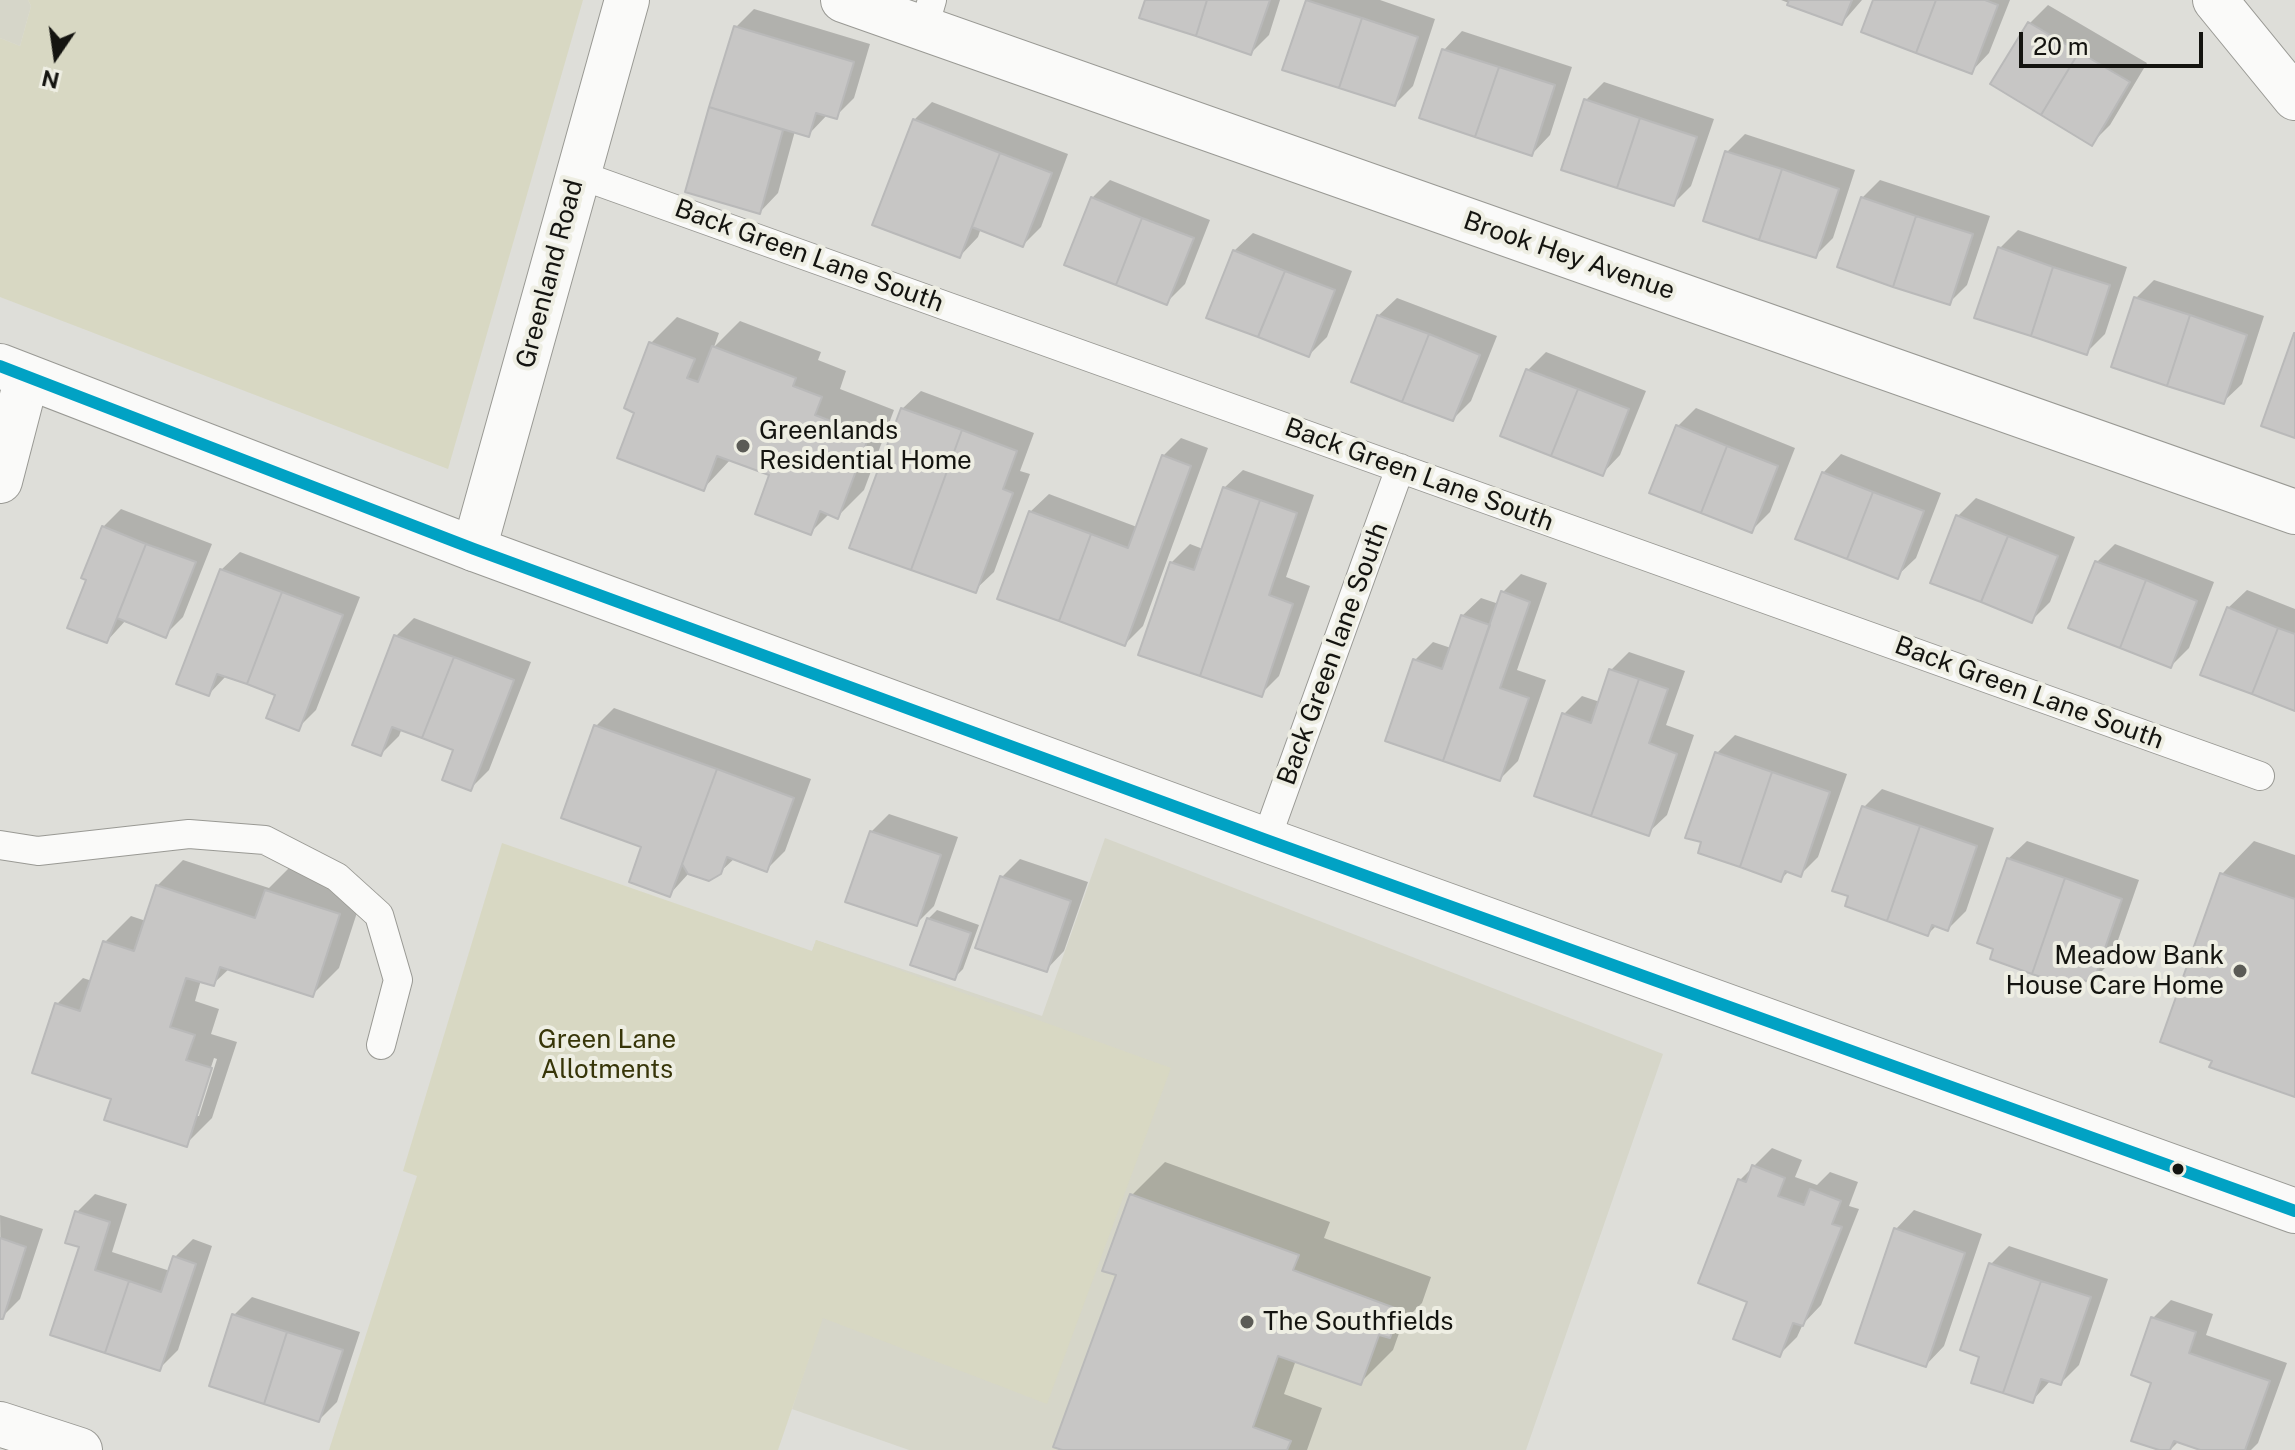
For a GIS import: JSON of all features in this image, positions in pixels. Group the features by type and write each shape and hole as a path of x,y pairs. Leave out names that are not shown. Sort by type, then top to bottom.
{"street":[{"name":"Greenland Road","path":"474,549 627,0"},
{"name":"Brook Hey Avenue","path":"843,0 928,14 2295,512"},
{"path":"2215,0 2295,98"},
{"path":"0,481 14,371 474,549 1266,840 2295,1211"},
{"path":"0,1424 80,1450"}],"lane":[{"name":"Back Green Lane South","path":"577,174 2260,776"},
{"name":"Back Green lane South","path":"1266,840 1400,468"},
{"path":"0,845 38,851 189,834 265,840 337,877 379,915 398,980 381,1045"}],"shaded area":[{"path":"0,0 28,0 31,6 20,46 0,38"},
{"path":"1105,838 1663,1054 1526,1450 909,1450 792,1409 822,1317 704,1273 816,940 1042,1016"}],"green space":[{"path":"28,0 583,0 448,469 0,297 0,38 20,46 31,6"},
{"name":"Green Lane Allotments","path":"502,843 812,951 816,940 1171,1068 1047,1404 823,1318 778,1450 329,1450 417,1176 403,1171"}],"building":[{"path":"1145,0 1207,0 1196,36 1139,18"},
{"path":"1207,0 1270,0 1251,55 1196,36"},
{"path":"1306,0 1362,18 1339,88 1282,70"},
{"path":"1789,0 1852,0 1842,25 1787,5"},
{"path":"1873,0 1936,0 1916,53 1861,32"},
{"path":"1936,0 1985,0 1998,5 1972,74 1916,53"},
{"path":"1362,18 1418,37 1395,106 1339,88"},
{"path":"2028,22 2079,52 2041,115 1990,84"},
{"path":"734,26 854,62 837,119 816,113 809,137 709,107"},
{"path":"1442,49 1499,67 1475,137 1419,118"},
{"path":"2079,52 2130,82 2092,146 2041,115"},
{"path":"1499,67 1555,85 1532,156 1475,137"},
{"path":"1584,99 1640,118 1617,188 1561,170"},
{"path":"709,107 783,130 760,214 685,192"},
{"path":"1640,118 1697,137 1674,206 1617,188"},
{"path":"913,119 1000,153 960,258 872,225"},
{"path":"1725,151 1782,169 1759,240 1703,221"},
{"path":"1000,153 1052,173 1023,247 972,227"},
{"path":"1782,169 1839,189 1816,258 1759,240"},
{"path":"1091,197 1142,218 1116,285 1064,265"},
{"path":"1861,197 1916,216 1893,287 1837,267"},
{"path":"1916,216 1973,234 1950,305 1893,287"},
{"path":"1142,218 1194,238 1167,305 1116,285"},
{"path":"1998,247 2053,267 2031,336 1974,318"},
{"path":"1233,250 1285,271 1258,337 1206,318"},
{"path":"2053,267 2110,285 2087,355 2031,336"},
{"path":"1285,271 1335,290 1309,357 1258,337"},
{"path":"2134,297 2190,315 2167,386 2111,367"},
{"path":"1377,315 1429,334 1402,402 1351,382"},
{"path":"2190,315 2247,335 2224,404 2167,386"},
{"path":"2295,333 2295,438 2261,426"},
{"path":"1429,334 1480,355 1453,421 1402,402"},
{"name":"Greenlands Residential Home","path":"649,342 695,359 687,378 698,382 712,346 796,378 793,386 822,397 815,415 869,436 838,519 820,511 811,535 755,514 769,475 717,456 704,491 617,458 634,413 624,408"},
{"path":"1526,369 1578,389 1551,456 1500,436"},
{"path":"1578,389 1629,409 1603,476 1551,456"},
{"path":"901,408 962,430 911,570 849,548"},
{"path":"1676,425 1727,446 1701,513 1649,493"},
{"path":"962,430 1017,451 1003,489 1013,493 976,593 911,570"},
{"path":"1727,446 1778,466 1752,533 1701,513"},
{"path":"1162,455 1191,466 1125,646 1059,621 1091,534 1128,548"},
{"path":"1822,472 1873,492 1847,559 1795,539"},
{"path":"1223,487 1260,500 1200,676 1138,655 1170,562 1194,570"},
{"path":"1873,492 1924,511 1898,579 1847,559"},
{"path":"1260,500 1297,513 1269,595 1293,604 1262,697 1200,676"},
{"path":"1029,511 1091,534 1059,621 997,599"},
{"path":"1956,515 2008,536 1981,602 1930,583"},
{"path":"102,526 146,544 107,643 67,628 86,580 81,578"},
{"path":"2008,536 2058,556 2032,623 1981,602"},
{"path":"146,544 196,562 166,638 117,618"},
{"path":"2095,561 2146,580 2120,648 2068,628"},
{"path":"220,569 282,592 247,684 217,674 209,696 176,684"},
{"path":"2146,580 2197,601 2171,668 2120,648"},
{"path":"1501,591 1530,602 1500,688 1529,698 1500,781 1443,761"},
{"path":"282,592 343,615 299,731 266,718 275,695 247,684"},
{"path":"2227,607 2278,628 2252,694 2200,675"},
{"path":"1461,615 1490,625 1443,761 1385,741 1413,659 1442,669"},
{"path":"2278,628 2295,634 2295,711 2252,694"},
{"path":"394,635 454,657 422,738 392,727 381,756 352,745"},
{"path":"454,657 514,680 471,791 442,780 453,750 422,738"},
{"path":"1609,669 1639,679 1591,816 1534,796 1562,713 1591,723"},
{"path":"1639,679 1668,689 1649,743 1677,754 1649,836 1591,816"},
{"path":"594,725 717,769 670,897 629,882 641,847 561,818"},
{"path":"1715,752 1772,772 1740,867 1698,853 1701,842 1685,838"},
{"path":"717,769 794,798 767,872 727,857 721,874 709,881 688,874 682,864"},
{"path":"1772,772 1830,792 1801,877 1785,871 1781,882 1740,867"},
{"path":"1862,806 1920,826 1887,921 1845,906 1848,896 1832,891"},
{"path":"1920,826 1977,846 1948,931 1932,925 1928,936 1887,921"},
{"path":"870,831 941,855 917,926 845,902"},
{"path":"2007,858 2065,878 2032,974 1990,959 1993,949 1977,943"},
{"name":"Meadow Bank House Care Home","path":"2220,873 2295,899 2295,1097 2209,1067 2212,1061 2160,1042"},
{"path":"1000,876 1071,901 1047,972 975,948"},
{"path":"2065,878 2122,899 2093,983 2076,978 2073,988 2032,974"},
{"path":"156,885 255,918 265,890 340,914 313,997 220,967 214,986 186,978 170,1027 195,1035 186,1060 212,1068 187,1147 104,1120 111,1099 32,1073 55,1003 80,1011 103,941 134,951"},
{"path":"927,918 971,933 955,980 910,965"},
{"path":"1752,1165 1785,1178 1778,1196 1804,1205 1810,1189 1841,1201 1832,1224 1842,1227 1803,1326 1793,1323 1780,1357 1733,1339 1747,1302 1698,1283 1738,1179 1746,1182"},
{"name":"The Southfields","path":"1130,1194 1299,1255 1293,1270 1400,1310 1390,1338 1379,1335 1361,1385 1278,1356 1253,1427 1291,1441 1287,1450 1062,1450 1053,1447 1116,1275 1102,1271"},
{"path":"75,1211 110,1222 95,1270 129,1281 105,1353 50,1335 79,1247 65,1243"},
{"path":"1894,1228 1965,1253 1926,1367 1855,1343"},
{"path":"0,1238 26,1247 3,1319 0,1319"},
{"path":"173,1256 196,1264 160,1371 105,1353 129,1281 161,1292"},
{"path":"1989,1263 2041,1281 2003,1393 1971,1383 1979,1357 1960,1350"},
{"path":"2041,1281 2091,1297 2061,1385 2041,1379 2033,1403 2003,1393"},
{"path":"232,1314 287,1332 264,1404 209,1386"},
{"path":"2151,1317 2196,1332 2189,1353 2270,1381 2245,1450 2200,1450 2174,1441 2170,1450 2159,1450 2131,1441 2151,1383 2131,1375"},
{"path":"287,1332 343,1350 319,1422 264,1404"}],"transit line":[{"path":"0,366 474,549 1266,840 2295,1211"}],"place":[{"name":"Greenlands Residential Home","path":"743,446"},
{"name":"Meadow Bank House Care Home","path":"2240,971"},
{"name":"The Southfields","path":"1247,1322"}]}
